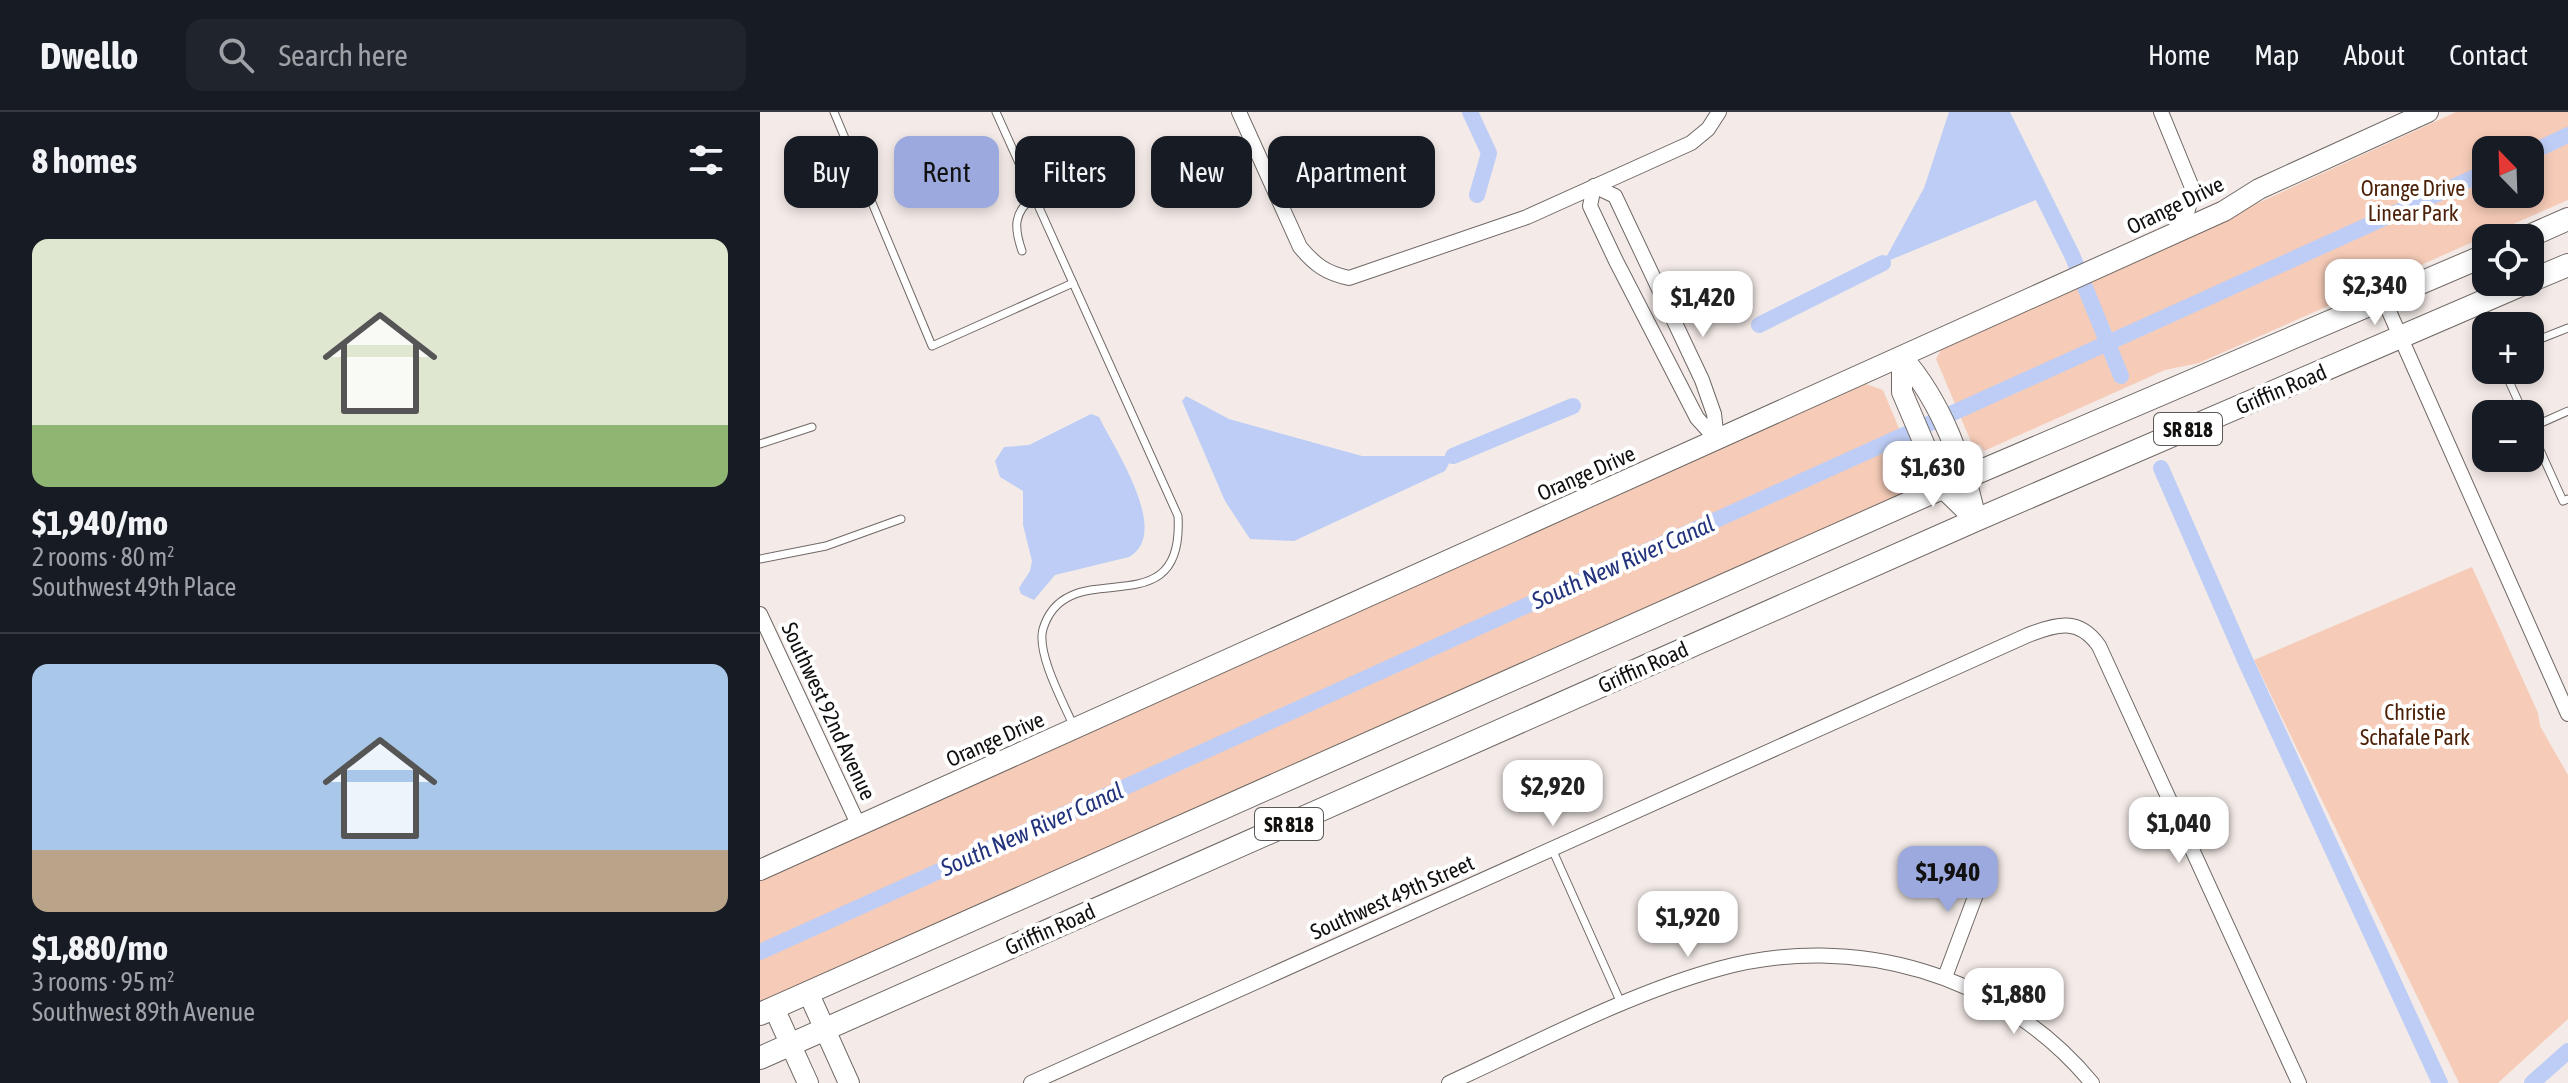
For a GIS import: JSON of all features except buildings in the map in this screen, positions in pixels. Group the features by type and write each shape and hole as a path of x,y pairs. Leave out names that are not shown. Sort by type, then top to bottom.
{"main road":[{"path":"2544,230 2568,219"},
{"name":"Griffin Road","path":"767,1011 1939,478 2384,300 2472,261"},
{"name":"Griffin Road","path":"2544,275 2568,265"},
{"name":"Griffin Road","path":"760,1058 1976,520 2497,296"}],"street":[{"path":"1239,112 1300,247 1314,264 1330,274 1349,278 1527,217 1691,143 1708,129 1719,112"},
{"path":"2161,112 2193,190 2183,229"},
{"name":"Orange Drive","path":"760,870 2224,211 2259,189 2407,116"},
{"path":"1594,186 1615,196 1702,380 1714,414 1717,440"},
{"path":"1594,186 1590,206 1697,418 1717,440"},
{"path":"1634,295 1657,286"},
{"path":"2384,300 2448,450 2568,714"},
{"path":"1902,357 1924,382 1962,468 1976,520"},
{"path":"1902,357 1902,392 1939,478 1976,520"},
{"name":"Southwest 92nd Avenue","path":"762,624 859,826"},
{"name":"Southwest 49th Street","path":"1031,1083 2053,625 2079,627 2099,646 2299,1083"},
{"path":"1945,977 1987,865"},
{"path":"1449,1083 1622,1005 1719,968 1779,957 1866,957 1945,977 2028,1022 2092,1083"},
{"path":"808,992 849,1083"},
{"path":"767,1011 791,1044 808,1083"}],"lane":[{"path":"834,112 932,346 1073,283"},
{"path":"996,112 1015,154"},
{"path":"1021,208 1016,218 1022,251"},
{"path":"1039,208 1178,516 1179,541 1168,571 1148,584 1085,590 1058,605 1042,630 1046,662 1075,729"},
{"path":"2544,337 2568,328"},
{"path":"2544,422 2568,411"},
{"path":"760,444 812,427"},
{"path":"2544,459 2563,501 2568,499"},
{"path":"760,559 826,546 901,519"},
{"path":"1552,849 1622,1005"}],"green space":[{"name":"Orange Drive Linear Park","path":"2456,112 2568,112 2568,200 2514,224 2472,224 2472,242 2199,363 2165,370 1984,451 1980,445 1972,444 1936,359 1942,348"},
{"path":"1866,384 1883,390 1916,469 1915,481 1920,484 1914,490 760,1004 760,880 1479,554"},
{"name":"Christie Schafale Park","path":"2472,567 2538,713 2540,726 2568,775 2568,1019 2498,1083 2459,1083 2254,660"}],"water":[{"path":"1949,112 2001,112 2043,197 1883,263 1924,188"},
{"path":"1186,396 1229,419 1362,456 1453,456 1445,471 1294,541 1250,539 1225,501 1182,401"},
{"path":"1091,414 1099,417 1136,490 1145,529 1141,545 1129,557 1055,575 1034,600 1021,594 1019,588 1030,571 1032,561 1023,525 1023,491 1000,477 995,461 1004,447 1029,445"}],"waterway":[{"path":"1470,112 1489,153 1477,195"},
{"path":"2001,112 2072,255 2121,376"},
{"name":"South New River Canal","path":"2544,146 2568,135"},
{"name":"South New River Canal","path":"760,952 2472,178"},
{"path":"1759,325 1883,263"},
{"path":"1453,456 1573,406"},
{"path":"2161,468 2245,660 2440,1083"},
{"path":"2532,1083 2568,1051"}]}
